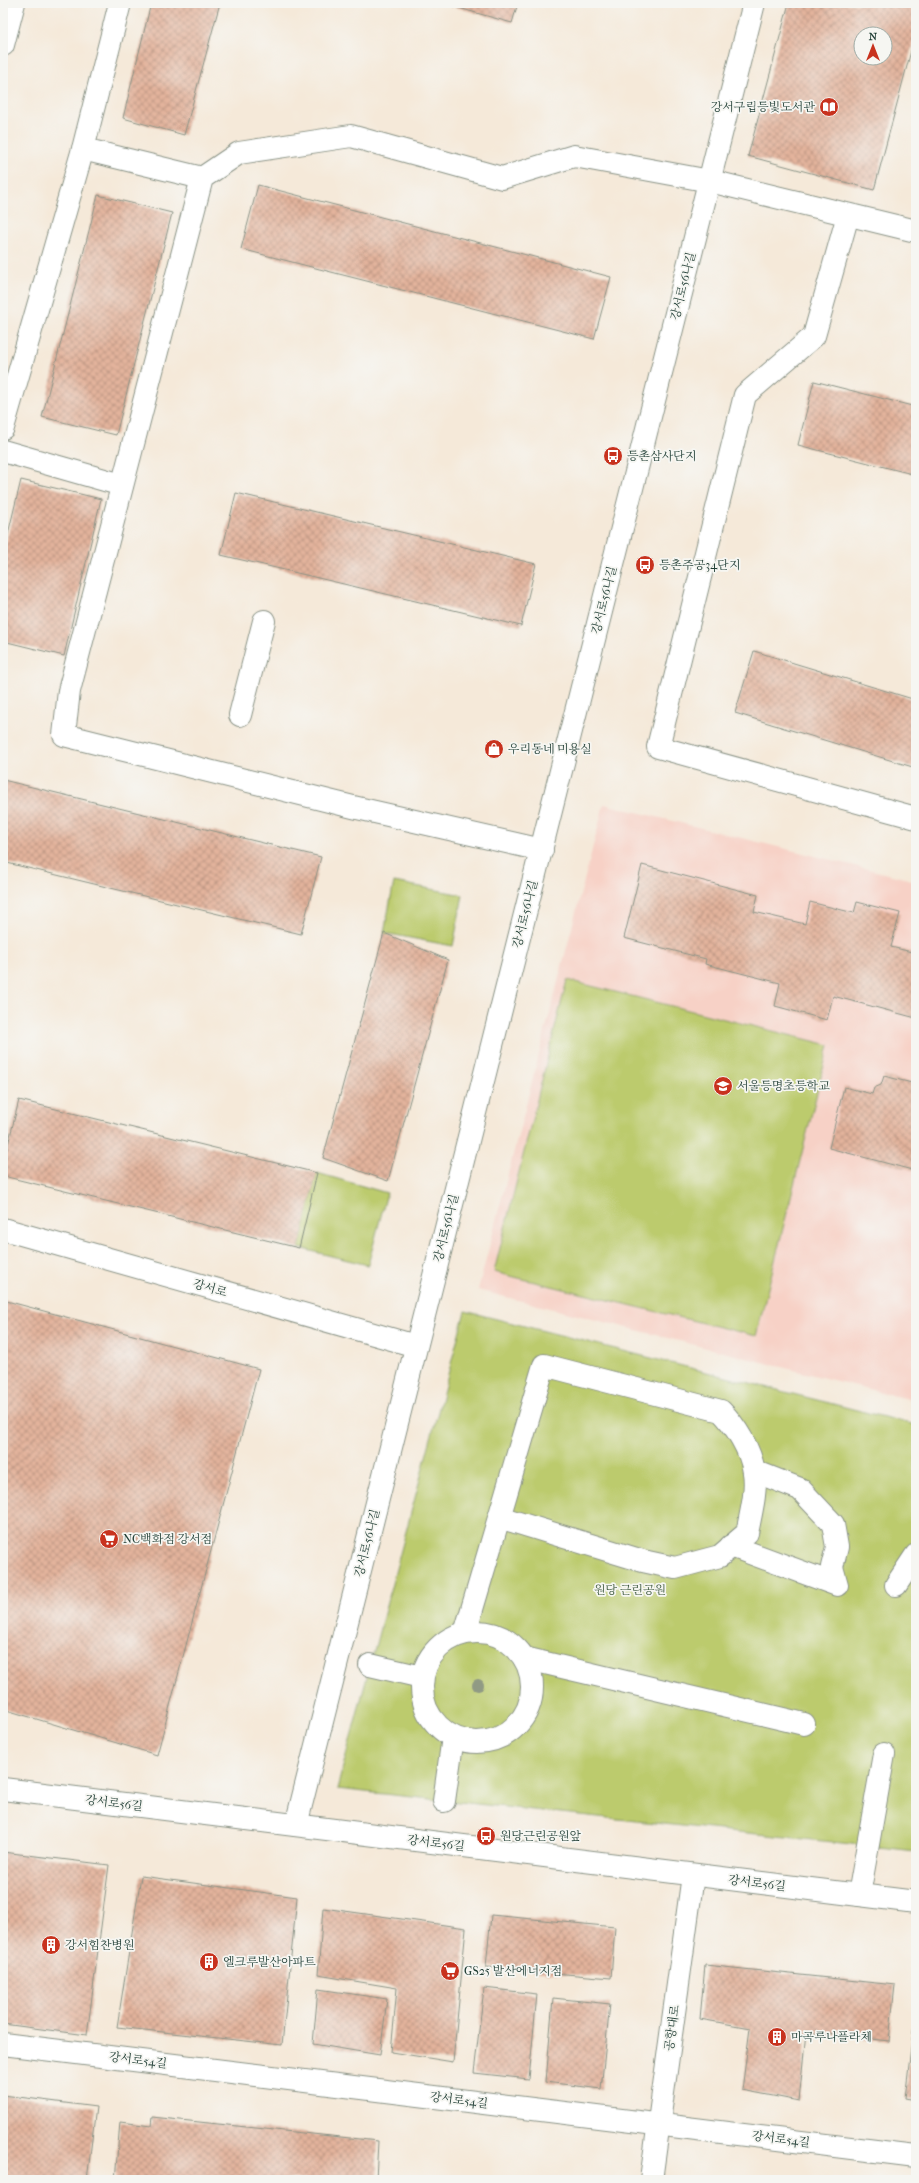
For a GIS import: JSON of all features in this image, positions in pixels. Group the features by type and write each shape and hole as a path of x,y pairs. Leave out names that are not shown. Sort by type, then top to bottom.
{"street":[{"path":"3,45 14,3"},
{"path":"3,428 83,149 120,3"},
{"path":"3,422 120,3"},
{"name":"강서로56나길","path":"296,1825 754,3"},
{"path":"542,850 354,807 64,735 68,691 202,178 239,153 351,136 502,178 574,156 710,181 916,231"},
{"path":"83,149 202,178"},
{"path":"848,215 814,336 745,395 658,747 916,818"},
{"path":"3,451 122,485"},
{"path":"240,715 264,621"},
{"name":"강서로","path":"3,1229 416,1346"},
{"path":"465,1633 499,1517 544,1365 721,1410 734,1424 754,1471 754,1495 748,1533 720,1556 675,1568 643,1561 499,1517"},
{"path":"731,1546 837,1585 832,1566 837,1547 833,1524 800,1489 754,1471"},
{"path":"896,1586 916,1555"},
{"path":"482,1632 498,1636 513,1645 524,1658 531,1674 532,1692 527,1709 518,1724 505,1735 488,1741 470,1742 453,1737 438,1727 427,1712 422,1694 422,1677 427,1661 437,1648 450,1638 465,1633 482,1632"},
{"path":"524,1658 804,1724"},
{"path":"370,1665 422,1677"},
{"path":"444,1801 453,1737"},
{"path":"859,1895 884,1754"},
{"name":"강서로56길","path":"3,1789 916,1902"},
{"name":"공항대로","path":"651,2180 693,1875"},
{"name":"강서로54길","path":"3,2044 916,2156"}],"shaded area":[{"name":"서울등명초등학교","path":"604,804 916,881 916,1401 478,1290"}],"green space":[{"path":"394,882 463,895 453,946 384,933"},
{"path":"567,980 829,1045 756,1336 494,1272"},
{"path":"317,1173 387,1193 368,1265 299,1248"},
{"name":"원당 근린공원","path":"465,1311 916,1425 916,1851 337,1789"}],"building":[{"path":"151,3 220,3 184,135 123,118"},
{"path":"441,3 518,3 512,23"},
{"name":"강서구립등빛도서관","path":"789,3 916,4 916,32 874,190 748,156"},
{"path":"258,185 611,277 594,339 241,249"},
{"path":"98,195 172,213 116,435 42,417"},
{"path":"814,381 916,407 916,475 798,445"},
{"path":"21,480 101,499 64,656 3,641 3,555"},
{"path":"236,493 536,564 521,626 221,555"},
{"path":"754,651 916,700 916,768 735,713"},
{"path":"3,780 321,857 301,934 3,862"},
{"path":"642,865 758,895 754,912 805,924 810,902 854,913 857,902 900,913 891,947 916,953 916,1018 833,996 827,1020 775,1006 780,983 705,964 706,959 624,938"},
{"path":"384,933 448,960 388,1181 323,1158"},
{"path":"884,1076 916,1084 916,1171 829,1148 844,1087 872,1094 874,1088 881,1085"},
{"path":"19,1100 317,1173 299,1248 3,1176 3,1165"},
{"name":"NC백화점 강서점","path":"3,1300 259,1369 157,1755 3,1709"},
{"name":"강서힘찬병원","path":"3,1852 109,1865 87,2035 3,2024"},
{"name":"엘크루발산아파트","path":"141,1876 297,1897 282,2045 117,2027"},
{"path":"323,1908 466,1928 453,2062 391,2052 397,1988 318,1975"},
{"path":"491,1915 615,1927 611,1978 486,1967"},
{"name":"마곡루나플라체","path":"705,1965 895,1985 889,2041 806,2032 799,2101 742,2090 750,2028 700,2019"},
{"path":"484,1988 537,1994 529,2079 474,2073"},
{"path":"318,1989 387,1999 380,2055 313,2044"},
{"path":"553,1998 610,2004 601,2089 546,2082"},
{"path":"916,2015 916,2100 905,2098"},
{"path":"3,2095 96,2107 87,2180 3,2180"},
{"path":"152,2117 378,2141 376,2180 115,2180 120,2122 151,2126"}],"place":[{"name":"강서구립등빛도서관","path":"829,107"},
{"name":"등촌삼사단지","path":"613,456"},
{"name":"등촌주공34단지","path":"645,565"},
{"name":"우리동네 미용실","path":"494,749"},
{"name":"서울등명초등학교","path":"723,1086"},
{"name":"NC백화점 강서점","path":"109,1539"},
{"name":"원당근린공원앞","path":"486,1836"},
{"name":"강서힘찬병원","path":"51,1945"},
{"name":"엘크루발산아파트","path":"209,1962"},
{"name":"GS25 발산에너지점","path":"450,1971"},
{"name":"마곡루나플라체","path":"777,2037"}]}
